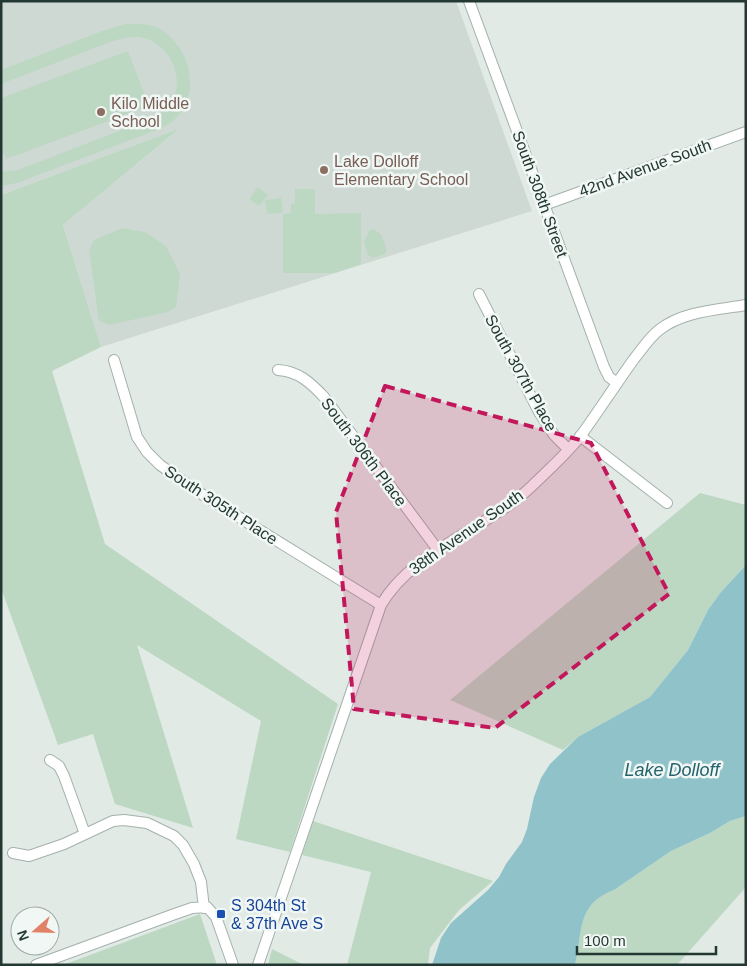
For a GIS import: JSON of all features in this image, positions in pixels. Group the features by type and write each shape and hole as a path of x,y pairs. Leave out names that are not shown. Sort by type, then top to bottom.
{"street":[{"name":"South 308th Street","path":"469,1 604,367 609,377 617,382"},
{"name":"42nd Avenue South","path":"544,205 746,132"},
{"name":"South 307th Place","path":"479,294 540,412 554,435 568,449"},
{"name":"38th Avenue South","path":"258,965 381,606 388,594 399,580 438,550 489,519 530,487 580,436 646,344 665,326 698,313 746,305"},
{"name":"South 305th Place","path":"114,360 137,437 160,466 381,606"},
{"name":"South 306th Place","path":"278,370 298,375 310,383 324,397 438,550"},
{"name":"South 307th Place","path":"580,436 667,503"},
{"path":"50,760 59,766 64,776 85,834"},
{"path":"13,853 29,856 64,844 113,821 124,820 147,823 174,836 183,844 194,864 203,888 204,908"},
{"path":"36,965 172,914 192,908 207,907 216,917 232,965"}],"highlighted area":[{"path":"385,386 591,443 669,594 495,728 354,709 336,512"}],"shaded area":[{"name":"Lake Dolloff Elementary School","path":"1,1 456,1 532,211 101,347 63,225 178,130 1,195"}],"green space":[{"path":"125,24 147,25 160,29 170,37 185,57 189,70 189,95 185,106 177,117 154,131 17,183 1,186 1,172 18,170 150,119 160,114 169,106 176,90 177,81 173,64 155,43 139,37 113,41 1,84 1,70"},
{"path":"128,51 149,106 6,159 1,147 1,98"},
{"path":"179,129 63,225 101,347 52,371 105,544 338,704 290,852 236,839 261,721 137,645 193,828 115,804 93,734 58,745 1,588 1,195"},
{"path":"258,187 268,195 259,206 249,199"},
{"path":"295,189 315,189 315,214 361,213 361,264 334,273 283,273 283,214 291,213 291,204 295,203"},
{"path":"281,198 283,213 267,214 265,200"},
{"path":"122,228 145,232 166,246 180,274 176,307 168,312 109,325 99,321 89,251 94,240"},
{"path":"374,229 381,235 387,250 385,254 373,258 368,255 364,242 369,231"},
{"path":"700,493 746,505 746,565 721,592 708,610 688,650 650,697 578,737 563,750 450,700"},
{"path":"746,816 746,887 677,965 575,965 583,920 593,903 671,851 710,833 730,821"},
{"path":"313,821 493,881 459,910 430,948 428,965 347,965 371,872 302,855"},
{"path":"200,914 217,965 63,965"},
{"path":"272,949 304,965 268,965"}],"water":[{"name":"Lake Dolloff","path":"746,565 746,816 730,821 710,833 671,851 593,903 583,920 575,965 432,965 441,938 451,923 488,890 522,842 534,797 541,778 550,764 578,737 650,697 688,650 708,610 721,592"}],"place":[{"name":"Kilo Middle School","path":"101,112"},
{"name":"Lake Dolloff Elementary School","path":"324,170"},
{"name":"S 304th St & 37th Ave S","path":"221,914"}]}
